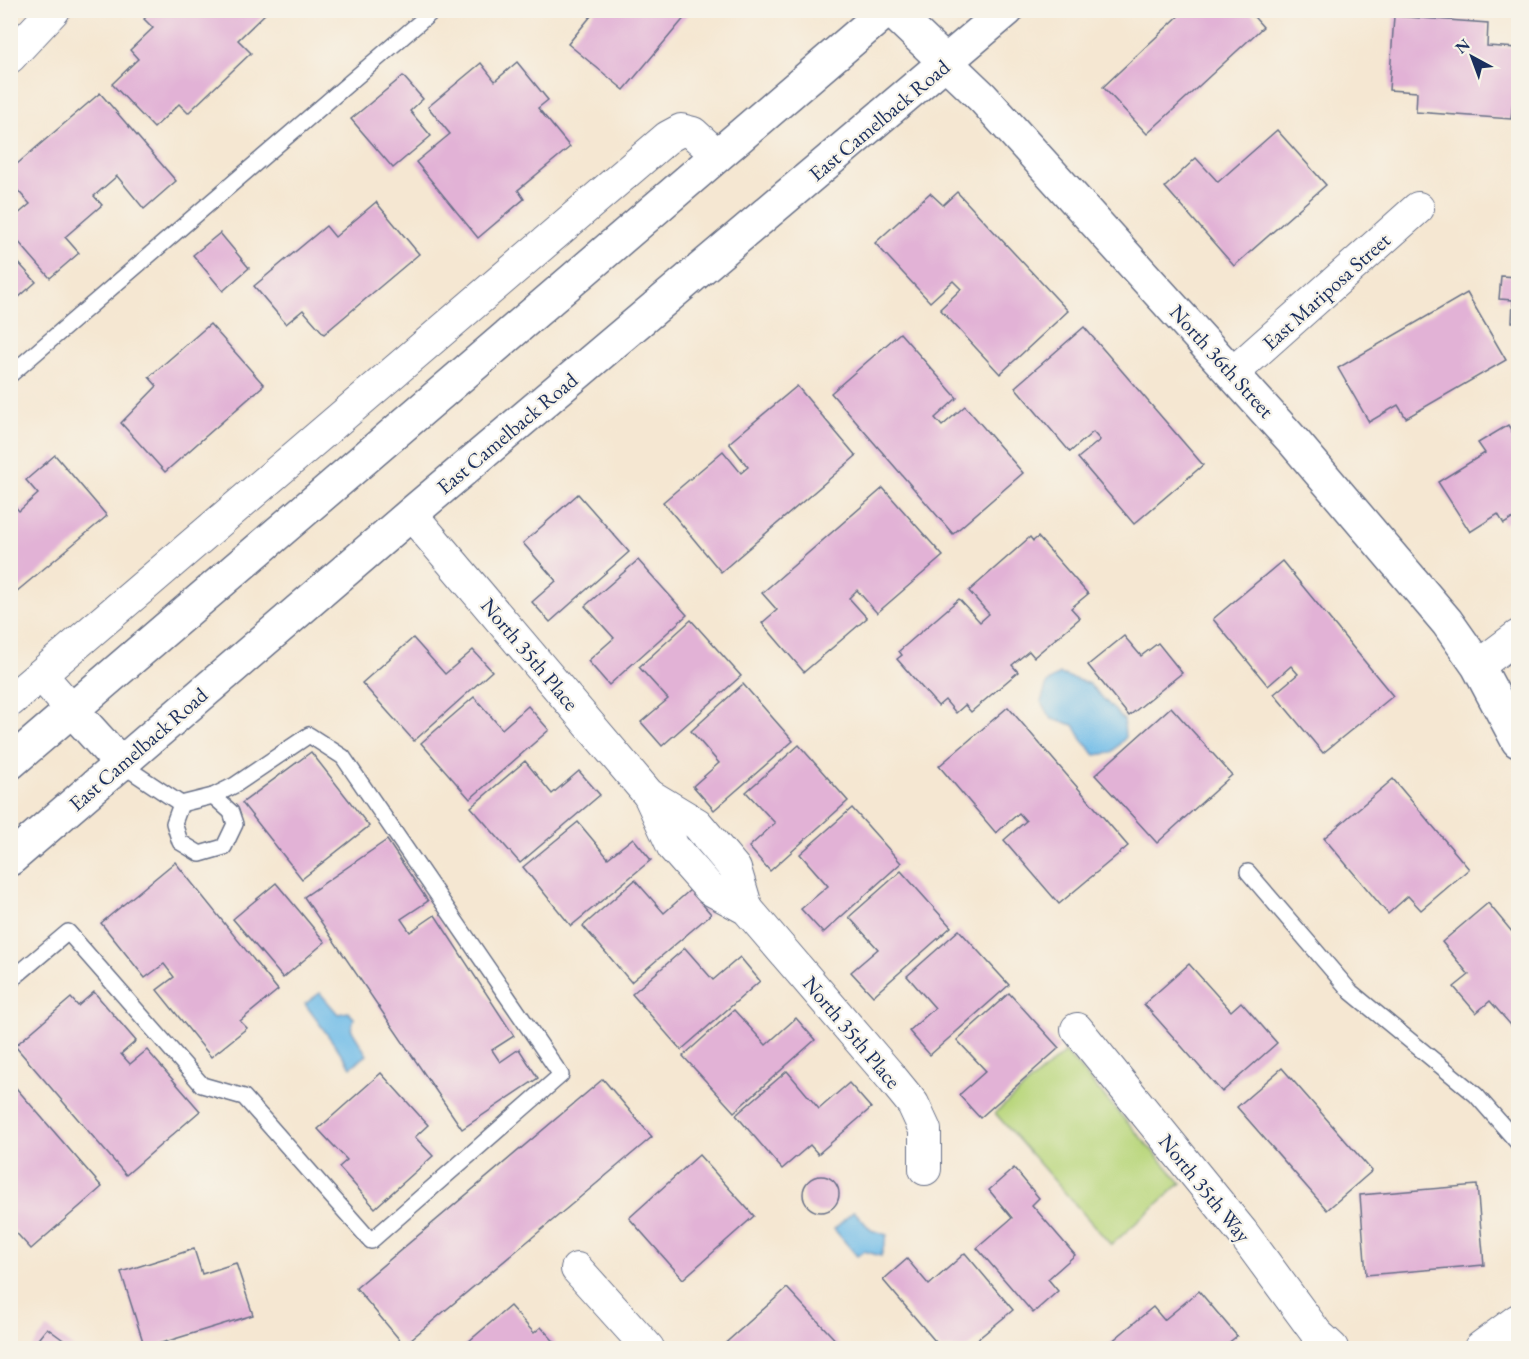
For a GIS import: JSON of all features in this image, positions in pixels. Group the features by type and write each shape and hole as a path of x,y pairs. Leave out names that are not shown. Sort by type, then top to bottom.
{"main road":[{"name":"North 36th Street","path":"889,10 983,98 1233,374 1447,622 1478,666 1518,741"},
{"path":"10,763 889,10"},
{"name":"East Camelback Road","path":"10,859 411,514 1007,10"},
{"path":"72,710 121,764"}],"street":[{"path":"12,51 54,10"},
{"path":"10,701 668,137 681,130 693,133 717,156"},
{"name":"East Mariposa Street","path":"1233,374 1419,208"},
{"name":"North 35th Place","path":"411,514 649,795 697,824 735,868 747,909 913,1104 925,1130 925,1169"},
{"path":"1478,666 1518,636"},
{"path":"40,675 72,710"},
{"name":"North 35th Way","path":"1077,1029 1242,1232 1317,1334 1332,1348"},
{"path":"577,1269 648,1348"},
{"path":"1480,1348 1518,1320"}],"lane":[{"path":"10,375 434,10"},
{"path":"10,981 68,932 202,1084 244,1096 371,1241 561,1075 343,757 309,735 235,785 213,795 181,804 121,764"},
{"path":"181,804 174,823 180,842 200,854 224,847 235,824 231,812 213,795"},
{"path":"1248,872 1351,992 1476,1095 1518,1143"}],"green space":[{"path":"1065,1052 1181,1183 1111,1245 995,1113"}],"water":[{"path":"1060,674 1089,684 1124,720 1125,738 1111,753 1095,755 1083,741 1074,725 1052,719 1041,702 1047,683"},
{"path":"320,993 338,1014 348,1012 354,1018 351,1029 367,1055 351,1067 305,1004"},
{"path":"854,1211 871,1230 887,1235 881,1256 864,1251 857,1256 834,1229"}],"building":[{"path":"153,10 267,12 238,40 251,53 188,113 179,104 154,128 112,84 138,59 130,50 153,28 144,19"},
{"path":"596,10 691,10 624,90 568,44"},
{"path":"1185,10 1248,10 1263,27 1147,134 1103,87"},
{"path":"1394,16 1488,23 1487,46 1518,48 1518,91 1514,91 1511,119 1416,112 1417,92 1389,90"},
{"path":"517,62 548,100 538,108 570,147 518,190 524,199 478,238 416,162 450,134 428,107 481,63 495,81"},
{"path":"403,76 423,99 410,111 431,136 393,168 351,119"},
{"path":"100,93 176,181 144,209 117,176 94,196 102,205 65,237 79,253 50,278 10,232 10,221 30,204 10,182 10,170"},
{"path":"1277,130 1326,185 1234,266 1165,187 1196,158 1218,182"},
{"path":"957,192 1068,311 1000,374 940,309 961,289 953,281 930,302 875,243 930,193 943,205"},
{"path":"376,202 419,254 324,334 303,310 286,324 254,286 326,226 335,237"},
{"path":"220,233 249,268 223,291 193,255"},
{"path":"15,259 36,282 10,305 10,264"},
{"path":"1501,276 1518,277 1518,322 1512,322 1513,300 1499,299"},
{"path":"1467,293 1506,360 1406,418 1398,405 1369,422 1338,368"},
{"path":"210,324 264,385 165,472 121,423 157,386 149,377"},
{"path":"1084,327 1203,465 1134,524 1078,458 1100,440 1093,432 1070,452 1015,387"},
{"path":"900,333 957,398 935,418 942,426 965,406 1023,473 953,534 831,393"},
{"path":"797,386 856,456 721,572 663,502 723,451 741,473 748,467 729,443"},
{"path":"1508,425 1514,435 1518,433 1518,515 1504,524 1498,514 1470,532 1438,482 1485,453 1478,443"},
{"path":"55,455 107,516 10,597 10,501 19,511 38,494 26,480"},
{"path":"883,488 943,556 877,613 857,590 849,598 867,618 804,672 762,623 777,610 762,593"},
{"path":"578,494 629,552 550,622 532,602 556,581 523,543"},
{"path":"1030,537 1033,541 1038,537 1088,594 1071,608 1080,618 1034,657 1029,651 1012,665 1018,672 971,712 965,705 956,713 945,700 938,706 897,659 902,655 899,651 959,599 980,622 989,614 969,591"},
{"path":"638,560 687,615 609,685 588,661 614,638 585,606"},
{"path":"1282,561 1393,696 1323,753 1274,694 1298,674 1291,666 1268,686 1213,619"},
{"path":"691,620 741,676 662,746 641,722 668,699 639,667"},
{"path":"1124,636 1141,656 1158,643 1182,673 1129,716 1088,665"},
{"path":"413,638 445,674 473,650 492,671 414,741 362,683"},
{"path":"743,684 793,741 714,810 693,786 719,763 691,731"},
{"path":"474,697 502,729 528,706 549,730 470,799 421,743"},
{"path":"1008,707 1128,846 1059,904 1004,840 1026,821 1019,813 996,833 939,766"},
{"path":"1171,707 1232,775 1157,843 1095,775"},
{"path":"799,745 848,801 770,871 749,847 775,823 746,792"},
{"path":"311,752 369,826 302,879 242,803"},
{"path":"525,761 552,794 579,771 600,795 520,863 471,807"},
{"path":"1393,779 1469,869 1421,910 1408,896 1388,914 1324,838"},
{"path":"852,808 901,863 823,933 801,909 828,886 800,854"},
{"path":"578,822 608,858 633,838 651,860 571,926 523,867"},
{"path":"387,840 428,901 401,919 410,932 435,915 514,1036 492,1050 500,1062 519,1049 538,1078 462,1129 304,897"},
{"path":"175,862 278,990 240,1021 247,1028 211,1057 157,990 174,977 164,964 145,978 101,923"},
{"path":"901,871 951,927 873,996 851,972 878,949 849,917"},
{"path":"635,880 664,913 690,890 711,914 631,982 583,926"},
{"path":"276,883 325,942 283,978 233,919"},
{"path":"1488,903 1518,939 1518,1029 1516,1031 1490,1001 1476,1013 1454,987 1469,975 1442,942"},
{"path":"959,930 1009,985 930,1055 909,1031 935,1008 907,976"},
{"path":"685,948 713,980 740,957 760,981 681,1050 632,994"},
{"path":"1189,964 1231,1011 1241,1002 1277,1043 1222,1092 1144,1004"},
{"path":"94,992 136,1041 121,1054 130,1064 147,1050 200,1111 126,1175 15,1046 71,998 78,1006"},
{"path":"1009,993 1059,1048 980,1118 959,1095 986,1071 957,1040"},
{"path":"734,1010 766,1045 796,1018 815,1040 734,1112 683,1056"},
{"path":"1282,1068 1372,1171 1327,1210 1237,1107"},
{"path":"787,1071 819,1109 849,1083 871,1108 818,1154 810,1145 782,1169 736,1115"},
{"path":"381,1073 428,1125 415,1137 433,1156 375,1208 339,1167 347,1160 318,1129"},
{"path":"603,1079 652,1137 404,1345 356,1288"},
{"path":"10,1081 102,1187 31,1249 10,1226"},
{"path":"699,1155 754,1216 683,1279 629,1218"},
{"path":"1014,1168 1039,1198 1032,1205 1075,1255 1048,1279 1058,1291 1033,1313 977,1248 1012,1218 989,1190"},
{"path":"821,1176 834,1181 839,1194 834,1207 821,1212 808,1207 803,1194 808,1181"},
{"path":"1477,1185 1484,1265 1366,1275 1360,1195"},
{"path":"194,1249 202,1274 236,1263 253,1315 145,1348 121,1272"},
{"path":"965,1253 1013,1310 967,1348 941,1348 883,1280 907,1259 929,1285"},
{"path":"787,1288 842,1347 720,1348"},
{"path":"1199,1291 1237,1336 1222,1348 1104,1348 1153,1307 1164,1320"},
{"path":"510,1306 534,1333 541,1327 560,1348 461,1348"},
{"path":"47,1328 74,1348 31,1348"}]}
